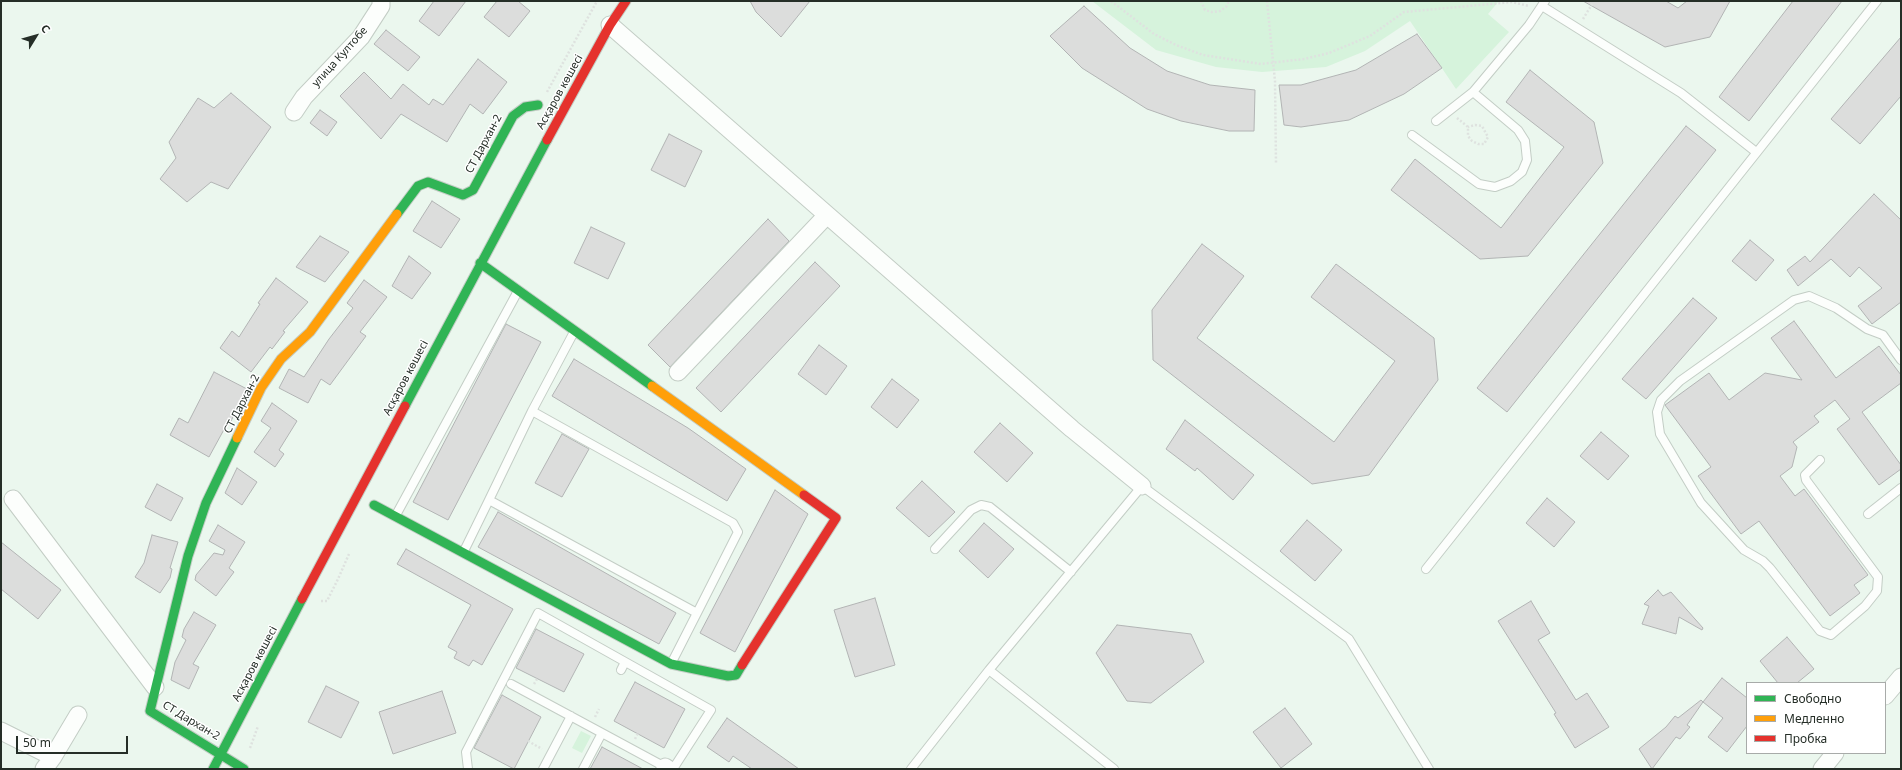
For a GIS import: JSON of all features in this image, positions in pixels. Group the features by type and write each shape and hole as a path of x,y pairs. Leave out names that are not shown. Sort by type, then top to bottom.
{"street":[{"name":"улица Култобе","path":"294,112 309,92 361,37 381,6 381,1"},
{"name":"Асқаров көшесі","path":"213,769 480,263 610,25 626,1"},
{"path":"610,25 1072,429 1142,486"},
{"name":"СТ Дархан-2","path":"221,754 150,711 188,556 206,503 261,388 281,359 310,332 418,186 428,182 463,195 473,190 513,116 524,107 538,105"},
{"path":"678,372 827,215"},
{"path":"374,505 671,664 719,675 736,675 836,518 576,330 518,291 480,263"},
{"path":"13,499 156,687"},
{"path":"1886,695 1901,677"},
{"path":"1,731 48,763 78,715"},
{"path":"221,754 244,769"},
{"path":"1822,769 1834,754"}],"lane":[{"path":"1426,569 1877,1"},
{"path":"1436,121 1473,92 1542,6 1681,93 1756,152"},
{"path":"1412,135 1480,184 1495,187 1511,181 1522,172 1527,160 1525,141 1518,130 1473,92"},
{"path":"395,517 518,291"},
{"path":"1820,460 1805,475 1806,480 1878,578 1876,590 1865,606 1831,635 1820,631 1770,568 1763,561 1744,550 1701,503 1660,434 1657,412 1661,400 1680,381 1794,300 1809,296 1836,308 1867,329 1883,335 1901,360"},
{"path":"463,554 532,411 576,330"},
{"path":"532,411 733,523 738,532 671,664"},
{"path":"912,769 989,670 1142,486 1349,640 1429,769"},
{"path":"1868,514 1901,488"},
{"path":"489,500 697,613"},
{"path":"935,549 971,510 981,505 990,507 1071,572"},
{"path":"468,769 466,752 538,613 711,710 669,768 511,684"},
{"path":"621,670 625,662"},
{"path":"989,670 1114,769"},
{"path":"543,769 571,716"},
{"path":"583,769 602,732"}],"path":[{"path":"552,85 578,33 597,1"},
{"path":"1111,1 1154,34 1176,45 1203,54 1238,62 1261,64 1304,59 1344,48 1370,36 1404,12 1512,2 1532,7 1542,6"},
{"path":"1201,1 1205,10 1212,12 1220,11 1226,7 1229,1"},
{"path":"1267,1 1274,62 1276,164"},
{"path":"1578,28 1594,1"},
{"path":"1449,111 1468,128 1468,136 1472,141 1478,144 1484,144 1488,137 1482,126 1475,125 1468,128"},
{"path":"528,741 551,754"}],"green space":[{"path":"1092,1 1499,1 1488,14 1509,32 1456,89 1410,21 1365,51 1326,67 1262,72 1216,67 1156,50"},
{"path":"581,731 591,736 582,753 572,748"}],"building":[{"path":"434,1 466,1 439,36 419,21"},
{"path":"497,1 518,1 530,11 509,37 484,17"},
{"path":"750,1 810,1 781,37 756,12"},
{"path":"1583,1 1666,1 1678,8 1687,1 1730,1 1710,37 1665,47"},
{"path":"1793,1 1842,1 1749,121 1719,97"},
{"path":"1084,6 1130,48 1167,71 1210,85 1255,90 1254,131 1229,131 1181,121 1147,109 1082,68 1050,36"},
{"path":"386,30 420,57 408,71 374,44"},
{"path":"1417,34 1442,68 1404,94 1349,120 1301,127 1284,125 1279,85 1301,85 1356,70"},
{"path":"1901,37 1901,96 1860,144 1831,119"},
{"path":"478,59 507,82 483,114 470,104 447,142 401,114 381,139 340,96 364,72 391,99 403,84 429,105 433,99 443,105"},
{"path":"1530,70 1594,122 1603,163 1528,256 1480,259 1391,190 1415,159 1501,228 1564,147 1506,102"},
{"path":"231,93 271,127 228,189 211,182 187,202 160,179 176,158 169,142 198,98 214,108"},
{"path":"320,110 337,122 327,136 310,123"},
{"path":"1686,126 1716,150 1507,412 1477,388"},
{"path":"669,134 702,151 685,187 651,170"},
{"path":"1874,194 1901,220 1901,302 1872,324 1858,306 1882,288 1859,267 1850,277 1831,259 1798,286 1787,270 1805,256 1810,262"},
{"path":"432,201 460,219 441,248 413,231"},
{"path":"768,219 789,241 670,367 648,345"},
{"path":"591,227 625,243 608,279 574,263"},
{"path":"320,236 349,252 325,282 296,267"},
{"path":"1750,240 1774,260 1756,281 1732,261"},
{"path":"1202,244 1244,276 1197,338 1334,442 1395,361 1311,297 1336,264 1434,338 1438,380 1369,475 1312,484 1153,360 1152,310"},
{"path":"409,256 431,273 412,299 392,286"},
{"path":"815,262 840,286 721,412 696,388"},
{"path":"276,278 308,302 283,331 285,332 272,349 270,347 251,372 220,348 232,331 239,337 260,304 258,303"},
{"path":"364,280 387,297 360,332 366,336 330,385 321,379 308,403 279,388 289,369 304,377 329,339 353,308 347,303"},
{"path":"1693,298 1717,318 1646,399 1622,379"},
{"path":"1794,321 1836,378 1879,346 1901,375 1901,383 1862,412 1901,465 1901,469 1879,485 1837,429 1850,419 1835,400 1814,416 1819,422 1793,442 1797,447 1792,467 1780,476 1795,496 1804,489 1868,575 1854,585 1860,593 1830,616 1759,521 1741,534 1698,476 1711,467 1665,405 1709,373 1729,400 1765,373 1802,380 1771,338"},
{"path":"506,324 541,342 448,520 413,502"},
{"path":"819,345 847,366 826,395 798,374"},
{"path":"574,359 688,428 746,469 727,501 552,396"},
{"path":"214,372 247,389 229,425 227,424 209,457 170,435 179,418 188,423"},
{"path":"892,379 919,400 897,428 871,407"},
{"path":"272,403 297,421 279,450 284,454 275,467 254,452 271,428 261,421"},
{"path":"1185,420 1254,475 1233,500 1197,468 1195,471 1166,449"},
{"path":"1000,423 1033,453 1007,482 974,452"},
{"path":"1601,432 1629,456 1608,480 1580,456"},
{"path":"562,434 589,449 562,497 535,483"},
{"path":"237,468 257,482 242,505 225,493"},
{"path":"922,481 955,512 929,537 896,508"},
{"path":"157,484 183,498 171,521 145,507"},
{"path":"775,490 808,514 735,652 700,633"},
{"path":"1547,498 1575,522 1554,547 1526,523"},
{"path":"498,512 676,613 659,644 478,547"},
{"path":"1307,520 1342,550 1315,581 1280,551"},
{"path":"984,523 1014,549 988,578 959,551"},
{"path":"218,525 245,542 229,568 234,572 216,596 195,580 196,575 214,553 223,555 225,550 209,541"},
{"path":"152,535 178,542 170,568 172,569 170,578 160,593 135,577 144,563"},
{"path":"1,542 61,590 38,619 1,589"},
{"path":"406,549 513,609 482,665 473,660 469,666 454,658 457,652 448,647 471,605 397,564"},
{"path":"1658,590 1663,596 1671,592 1703,628 1702,630 1679,617 1676,634 1642,624 1649,606 1644,604"},
{"path":"875,598 895,665 855,677 834,610"},
{"path":"1531,601 1550,633 1538,640 1576,700 1587,693 1609,727 1575,748 1554,714 1556,713 1498,621"},
{"path":"194,612 216,625 193,664 199,667 189,689 171,680 175,662 186,640 182,637 184,629"},
{"path":"1117,625 1191,634 1204,662 1151,703 1127,701 1096,653"},
{"path":"536,629 584,654 564,692 516,668"},
{"path":"1787,637 1814,669 1798,682 1777,682 1760,661"},
{"path":"1722,678 1746,697 1746,727 1727,752 1708,737 1723,718 1703,702"},
{"path":"635,682 685,709 664,748 614,721"},
{"path":"326,686 359,702 341,738 308,722"},
{"path":"442,691 456,733 393,754 379,712"},
{"path":"502,695 541,717 514,769 474,748"},
{"path":"1701,700 1703,702 1687,725 1690,727 1680,739 1676,737 1652,769 1639,749 1666,727 1675,716 1678,718"},
{"path":"1285,708 1312,744 1281,768 1253,732"},
{"path":"727,718 799,769 752,769 733,756 729,762 707,747"},
{"path":"602,747 643,769 590,769"}],"traffic: fast":[{"path":"397,214 418,186 428,182 463,195 473,190 513,116 525,107 538,105"},
{"path":"405,406 547,140"},
{"path":"480,263 652,386"},
{"path":"237,438 206,503 188,556 150,711 244,769"},
{"path":"374,505 671,664 728,676 736,675 742,665"},
{"path":"213,769 302,599"}],"traffic: slow":[{"path":"237,438 261,388 281,359 310,332 397,214"},
{"path":"652,386 804,495"}],"traffic: jam":[{"path":"547,140 610,25 626,1"},
{"path":"302,599 405,406"},
{"path":"742,665 836,518 804,495"}]}
